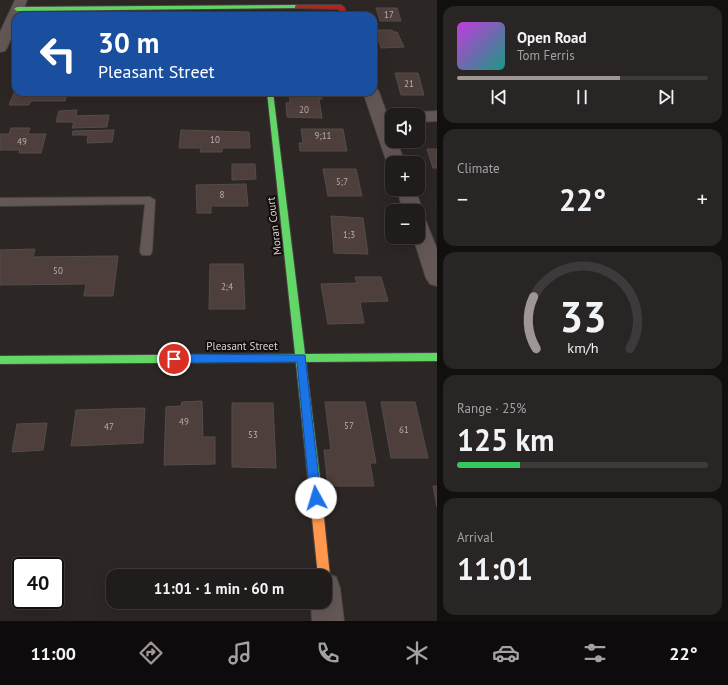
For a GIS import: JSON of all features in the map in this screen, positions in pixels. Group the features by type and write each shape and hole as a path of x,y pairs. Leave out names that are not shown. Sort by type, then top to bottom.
{"street":[{"path":"19,4 341,7 343,12"},
{"path":"0,48 12,20"},
{"name":"Moran Court","path":"270,96 301,358 323,569"},
{"path":"373,96 385,115"},
{"path":"425,117 437,116"},
{"path":"425,244 437,278"},
{"name":"Pleasant Street","path":"0,360 437,357"},
{"path":"327,609 328,621"}],"lane":[{"path":"0,202 150,200 146,252"}],"building":[{"path":"376,8 397,8 401,21 380,21"},
{"path":"378,30 392,30 393,32 397,32 404,47 381,48 379,41 377,41 377,32 379,32"},
{"path":"395,73 418,73 424,95 401,95"},
{"path":"13,96 67,96 65,101 31,101 29,105 9,105"},
{"path":"289,96 322,96 322,99 319,99 322,118 287,117 286,103 290,103"},
{"path":"77,110 76,116 109,115 107,127 72,128 74,122 56,122 59,111"},
{"path":"11,128 30,128 28,134 46,134 41,153 19,153 20,150 0,150 0,134 9,134"},
{"path":"301,129 343,129 347,151 300,151 299,143 303,143"},
{"path":"114,130 112,142 87,143 88,135 72,135 73,131"},
{"path":"181,130 249,132 250,148 222,148 222,152 200,152 201,148 179,148"},
{"path":"427,149 437,149 437,168 433,168"},
{"path":"232,164 255,164 256,179 232,180"},
{"path":"323,169 356,169 362,196 328,196"},
{"path":"246,184 248,206 211,206 211,213 197,213 196,185"},
{"path":"331,216 363,218 368,254 334,253"},
{"path":"35,249 33,257 118,256 113,296 84,296 86,284 0,285 0,250"},
{"path":"210,264 243,264 245,309 209,309"},
{"path":"355,277 381,277 388,301 360,302 364,323 328,324 321,284 357,283"},
{"path":"202,401 203,437 215,437 215,464 164,465 166,407 181,406 182,402"},
{"path":"325,402 365,402 376,463 370,463 374,486 328,486 324,450 331,450"},
{"path":"381,402 415,402 428,458 391,458"},
{"path":"232,403 273,403 276,468 232,467"},
{"path":"145,408 143,443 71,446 76,410"},
{"path":"47,423 43,450 12,452 17,424"},
{"path":"433,486 437,486 437,507"}],"traffic: fast":[{"path":"17,9 297,7"},
{"path":"270,96 314,479"},
{"path":"0,360 437,357"}],"traffic: slow":[{"path":"314,479 323,569"}],"traffic: jam":[{"path":"297,7 341,7 343,12"}],"route":[{"path":"174,359 301,358 316,498"}]}
